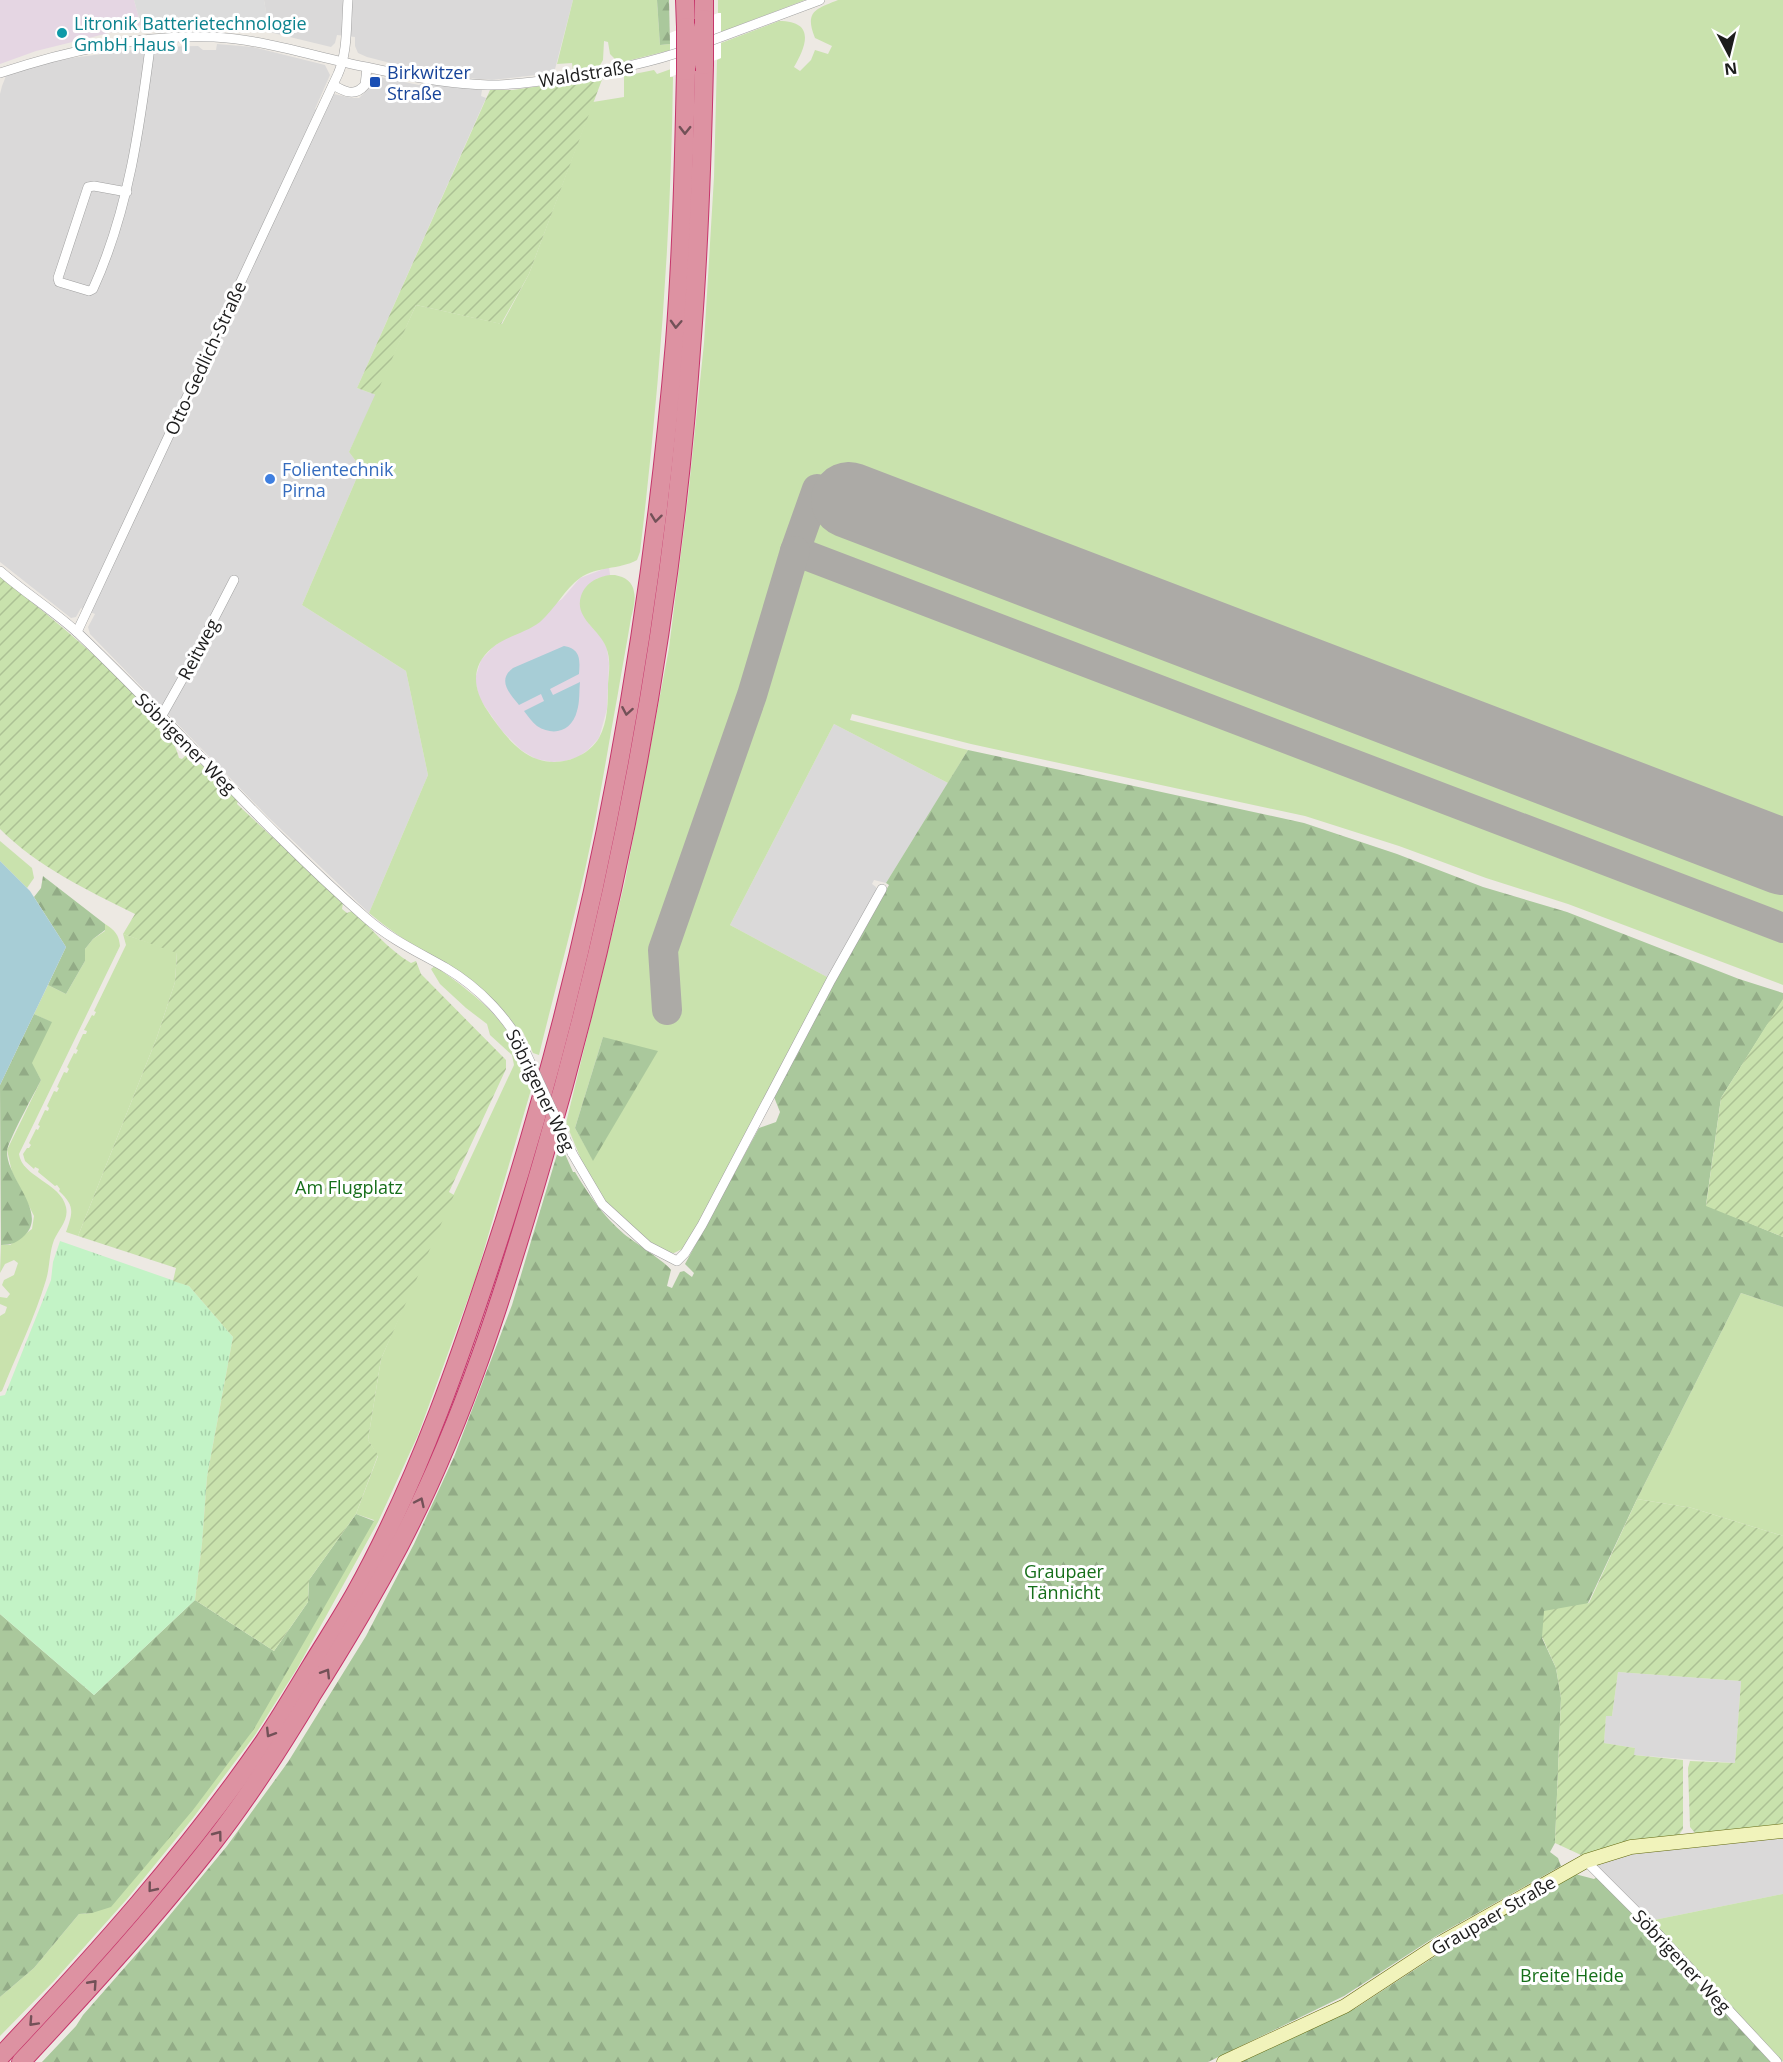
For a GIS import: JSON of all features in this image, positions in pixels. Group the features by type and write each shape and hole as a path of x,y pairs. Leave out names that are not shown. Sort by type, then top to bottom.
{"highway":[{"path":"0,2057 135,1909 201,1827 266,1740 355,1594 428,1440 459,1360 513,1193 551,1062 597,872 633,676 659,494 675,339 684,174 686,0"},
{"path":"21,2062 153,1916 217,1837 276,1753 356,1624 402,1540 443,1451 478,1360 531,1201 570,1067 615,872 650,687 677,492 692,339 702,174 704,0"}],"street":[{"name":"Otto-Gedlich-Straße","path":"76,632 343,63 348,0"},
{"name":"Waldstraße","path":"343,63 414,77 490,85 605,72 646,63 684,51 820,0"},
{"path":"0,73 43,59 89,48 189,37 254,41 343,63"},
{"path":"127,192 88,187 58,278 60,282 89,291 93,289 119,222 127,192 141,119 151,40"},
{"path":"333,85 345,92 357,92 365,85 367,68"},
{"name":"Söbrigener Weg","path":"0,571 76,632 253,811 367,919 394,940 448,969 504,1017 526,1053 573,1153 602,1204 648,1246 677,1261 685,1253 702,1225 831,980 882,889"},
{"name":"Reitweg","path":"161,717 234,580"},
{"name":"Graupaer Straße","path":"1224,2062 1345,2006 1444,1941 1586,1861 1631,1847 1783,1831"},
{"name":"Söbrigener Weg","path":"1586,1861 1777,2062"}],"shaded area":[{"path":"0,0 134,0 141,25 36,51 0,64"},
{"path":"134,0 264,0 269,29 221,23 164,22 141,25"},
{"path":"264,0 573,0 554,73 492,80 440,76 367,57 358,53 355,37 337,35 331,47 269,32"},
{"path":"217,44 253,47 325,65 330,75 315,109 325,113 334,94 359,98 369,88 375,76 419,85 422,83 482,90 481,96 486,98 357,388 376,395 349,452 361,468 302,605 406,671 428,775 369,913 268,817 90,634 88,627 95,614 81,608 76,617 71,618 0,562 0,94 6,76 45,63 71,58 156,47 198,46 203,50 216,50"},
{"path":"609,567 610,575 596,579 589,624 602,638 607,649 609,663 607,709 599,738 578,757 552,762 536,759 521,750 502,731 479,698 475,679 481,660 493,647 562,599 580,578"},
{"path":"834,724 948,783 886,883 874,880 872,884 876,887 877,892 829,978 730,925"},
{"path":"1618,1672 1741,1681 1735,1763 1633,1755 1635,1748 1604,1743 1606,1716 1612,1716"},
{"path":"1783,1836 1783,1894 1649,1921 1596,1863 1630,1853"}],"green space":[{"path":"573,0 657,0 660,45 670,44 671,50 619,63 610,54 608,42 604,41 603,60 599,67 573,70 572,63 557,64"},
{"path":"657,0 669,0 670,44 660,45"},
{"path":"718,0 805,0 721,32"},
{"path":"838,0 1783,0 1783,985 1568,904 1305,816 971,744 852,714 850,720 968,750 948,783 834,724 730,925 829,978 686,1247 674,1253 665,1252 648,1242 606,1202 583,1164 566,1123 625,881 669,648 704,343 714,177 717,60 721,58 721,43 779,21 791,22 803,30 805,36 802,51 794,67 800,71 811,60 815,50 828,54 832,46 815,38 811,22 812,16 818,9","holes":["603,1037 593,1160 575,1128"]},
{"path":"671,69 670,77 673,77 672,137 667,256 653,433 640,552 637,560 580,578 540,622 492,648 480,662 477,670 477,686 482,702 503,732 522,751 537,759 554,762 580,756 599,738 606,719 609,666 609,656 603,641 581,611 581,596 590,583 605,576 619,576 628,580 632,585 635,595 634,605 594,826 580,893 539,1055 533,1053 523,1032 521,1033 487,995 369,913 428,775 406,671 302,605 361,468 349,452 416,305 502,324 529,274 593,102 624,97 624,76 654,70 657,74"},
{"path":"603,77 529,274 501,324 416,305 376,395 357,388 490,90 513,90"},
{"name":"Am Flugplatz","path":"0,577 72,636 130,689 154,715 171,739 179,758 182,759 186,755 197,765 201,764 238,801 237,804 343,903 342,909 347,913 352,911 402,957 411,963 416,961 421,974 506,1060 506,1069 449,1192 454,1195 381,1359 368,1440 378,1455 356,1514 309,1580 308,1602 274,1651 195,1600 207,1477 233,1337 189,1286 173,1281 176,1268 78,1236 157,1037 175,982 177,953 123,934 135,914 81,887 47,866 30,855 0,829"},
{"name":"Graupaer Tännicht","path":"968,750 1304,823 1397,854 1483,887 1567,912 1739,979 1783,993 1783,1000 1721,1098 1706,1205 1783,1237 1783,1307 1741,1293 1637,1499 1588,1603 1542,1638 1556,1668 1561,1698 1555,1843 1550,1852 1558,1858 1561,1866 1438,1935 1344,1996 1208,2062 42,2062 76,2026 227,1846 288,1762 366,1636 414,1544 454,1457 512,1305 558,1151 565,1154 573,1172 610,1220 624,1234 671,1270 667,1286 672,1288 680,1272 684,1271 692,1277 694,1273 685,1264 759,1128 776,1122 780,1112 774,1097 834,980 889,885 886,883"},
{"path":"0,841 32,868 34,878 27,888 0,861"},
{"path":"43,876 105,924 105,930 85,949 85,961 66,994 48,985 66,947 34,897 41,888"},
{"path":"105,924 116,933 120,946 19,1154 27,1169 63,1199 67,1212 52,1245 47,1275 36,1308 0,1392 0,1316 5,1313 7,1307 0,1304 0,1297 7,1298 10,1294 2,1285 4,1280 14,1275 18,1263 14,1260 5,1264 0,1273 1,1245 10,1245 32,1229 34,1216 12,1172 7,1150 41,1080 31,1063 51,1022 34,1014 48,985 66,994 85,961 85,949 93,939 105,931"},
{"path":"123,934 177,952 175,982 157,1037 78,1236 66,1232 71,1210 68,1201 59,1191 60,1189 38,1172 39,1169 35,1167 34,1169 25,1161 23,1154 31,1145 29,1143 40,1126 38,1125 45,1110 48,1111 47,1106 54,1091 57,1092 59,1088 57,1087 64,1072 67,1073 69,1069 67,1067 78,1050 76,1049 83,1034 86,1034 87,1031 84,1030 96,1012 94,1011 126,945"},
{"path":"435,966 470,993 502,1023 518,1048 533,1083 476,1277 418,1435 378,1522 298,1667 255,1735 193,1818 127,1899 54,1981 0,2036 0,1997 34,1968 79,1914 92,1913 374,1520 356,1514 378,1456 368,1440 381,1359 432,1241 514,1065 512,1055 490,1035 487,1024 440,984 431,969"},
{"path":"1783,999 1783,1237 1706,1206 1721,1098"},
{"path":"34,1014 52,1022 32,1063 41,1080 7,1151 8,1161 29,1205 32,1216 31,1226 17,1241 1,1245 0,1085"},
{"path":"603,1037 658,1051 593,1161 575,1128"},
{"path":"60,1241 189,1286 233,1337 207,1477 195,1600 94,1695 0,1614 0,1396 5,1395 51,1280 53,1262"},
{"path":"1741,1293 1783,1307 1783,1536 1692,1508 1637,1499"},
{"path":"1637,1499 1692,1508 1783,1536 1783,1824 1695,1833 1690,1827 1688,1768 1690,1761 1735,1763 1741,1681 1618,1672 1612,1716 1606,1716 1604,1743 1635,1748 1634,1755 1683,1760 1683,1829 1679,1835 1629,1841 1581,1855 1555,1843 1561,1698 1556,1668 1542,1637 1544,1611 1589,1603"},
{"path":"356,1514 374,1521 254,1729 193,1810 111,1907 92,1913 79,1914 34,1968 0,1997 0,1614 94,1695 195,1600 274,1651 308,1602 309,1580"},
{"name":"Breite Heide","path":"1575,1874 1594,1879 1597,1877 1772,2062 1240,2062 1356,2008 1451,1946"},
{"path":"1783,1894 1783,2062 1649,1921"}],"water":[{"path":"564,646 576,652 579,660 579,674 550,689 553,695 580,682 579,704 575,718 567,727 550,731 537,726 524,711 544,701 541,694 519,705 505,682 508,673 513,668"},
{"path":"0,861 30,891 66,947 0,1085"}],"pier":[{"path":"721,13 721,58 670,77 670,33"}],"taxiway":[{"path":"849,500 817,489 795,551 1783,928"},
{"path":"667,1010 663,950 752,695 795,551"}],"runway":[{"path":"849,500 1783,857"}],"place":[{"name":"Litronik Batterietechnologie GmbH Haus 1","path":"62,33"},
{"name":"Birkwitzer Straße","path":"375,82"},
{"name":"Folientechnik Pirna","path":"270,479"}]}
